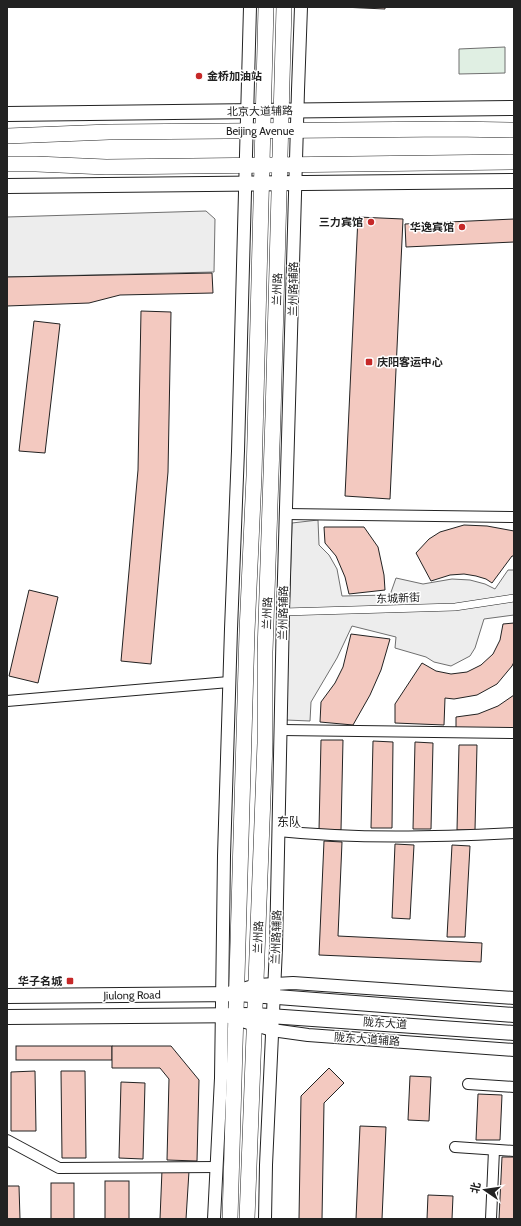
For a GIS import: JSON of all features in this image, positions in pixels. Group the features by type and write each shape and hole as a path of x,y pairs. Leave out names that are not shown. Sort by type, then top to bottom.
{"main road":[{"name":"兰州路","path":"230,1219 232,1016 254,476 266,7"},
{"name":"兰州路","path":"247,1219 265,743 265,652 284,7"},
{"name":"北京大道辅路","path":"7,114 514,108"},
{"name":"Beijing Avenue","path":"7,136 109,132 453,129 514,130"},
{"path":"7,164 106,167 246,164 514,162"},
{"path":"7,186 514,180"},
{"name":"陇东大道","path":"256,990 274,990 514,1015"},
{"name":"Jiulong Road","path":"7,996 233,993 256,990"},
{"name":"陇东大道","path":"255,1020 273,1015 514,1033"},
{"name":"Jiulong Road","path":"7,1017 232,1016 255,1020"}],"street":[{"path":"233,993 224,856 238,451 250,7"},
{"name":"兰州路辅路","path":"265,1219 276,948 278,831 282,730 283,612 301,7"},
{"path":"286,514 514,517"},
{"name":"东城新街","path":"283,612 455,607 514,598"},
{"path":"7,702 229,682"},
{"path":"282,730 514,733"},
{"path":"278,831 316,835 419,836 514,833"},
{"path":"274,990 312,983 514,998"},
{"path":"214,1219 217,1166 232,1016"},
{"name":"陇东大道辅路","path":"255,1020 272,1030 308,1035 514,1050"},
{"path":"468,1084 514,1087"},
{"path":"7,1140 58,1168 217,1166"},
{"path":"456,1147 514,1151"},
{"path":"491,1219 494,1150"}],"green space":[{"path":"505,47 505,73 459,74 459,49"}],"shaded area":[{"path":"206,211 215,219 214,272 7,277 7,217"},
{"path":"318,520 319,545 329,555 337,569 342,596 390,595 396,578 423,584 452,579 470,580 485,584 495,589 508,570 514,570 514,615 484,619 475,648 470,656 451,666 434,662 426,657 395,648 396,637 352,626 337,658 311,702 310,721 286,720 292,523"}],"building":[{"path":"342,7 385,7 385,9"},
{"path":"358,217 403,219 390,499 345,496"},
{"path":"514,219 514,242 406,247 405,224"},
{"path":"212,273 213,293 120,295 89,303 7,306 7,277"},
{"path":"141,311 171,312 168,472 151,664 121,661 138,470"},
{"path":"34,321 60,324 45,453 19,451"},
{"path":"464,525 487,526 514,531 514,556 512,556 492,583 486,579 464,574 450,575 431,581 416,553 429,539 440,532"},
{"path":"324,527 364,527 378,547 384,575 385,590 349,594 345,577 336,556 325,543"},
{"path":"29,590 58,597 38,683 9,676"},
{"path":"514,623 514,662 497,684 477,695 454,699 445,698 444,725 395,723 395,704 422,663 436,671 451,674 467,672 481,665 493,654 500,640 503,624"},
{"path":"351,634 390,639 381,670 370,695 353,725 320,722 321,702 335,683 343,667"},
{"path":"514,695 514,730 456,730 456,717 478,714 498,706"},
{"path":"321,740 343,740 341,830 319,830"},
{"path":"373,741 393,742 392,828 371,828"},
{"path":"415,742 433,743 431,829 413,829"},
{"path":"459,745 477,745 475,830 457,830"},
{"path":"324,841 342,842 338,936 482,943 481,962 319,955"},
{"path":"395,844 414,845 410,919 392,918"},
{"path":"452,845 470,846 465,937 447,937"},
{"path":"16,1046 112,1046 112,1060 16,1060"},
{"path":"112,1046 171,1046 199,1080 197,1161 167,1160 169,1079 160,1068 112,1068"},
{"path":"329,1068 344,1083 324,1103 322,1219 299,1219 301,1096"},
{"path":"35,1071 36,1131 11,1131 11,1072"},
{"path":"61,1071 85,1071 86,1158 62,1158"},
{"path":"410,1076 431,1077 429,1121 408,1120"},
{"path":"121,1082 145,1083 143,1159 119,1158"},
{"path":"478,1094 502,1095 500,1140 476,1140"},
{"path":"360,1126 386,1127 382,1219 356,1219"},
{"path":"502,1157 514,1157 514,1219 499,1219"},
{"path":"162,1170 189,1171 186,1219 160,1219"},
{"path":"105,1181 129,1181 129,1219 105,1219"},
{"path":"51,1183 74,1183 74,1219 51,1219"},
{"path":"7,1186 19,1186 20,1219 7,1219"},
{"path":"428,1195 453,1196 452,1219 427,1219"}],"place":[{"name":"金桥加油站","path":"199,76"},
{"name":"三力宾馆","path":"371,222"},
{"name":"华逸宾馆","path":"462,227"},
{"name":"庆阳客运中心","path":"369,362"},
{"name":"华子名城","path":"70,981"}],"district":[{"name":"东队","path":"289,822"}]}
